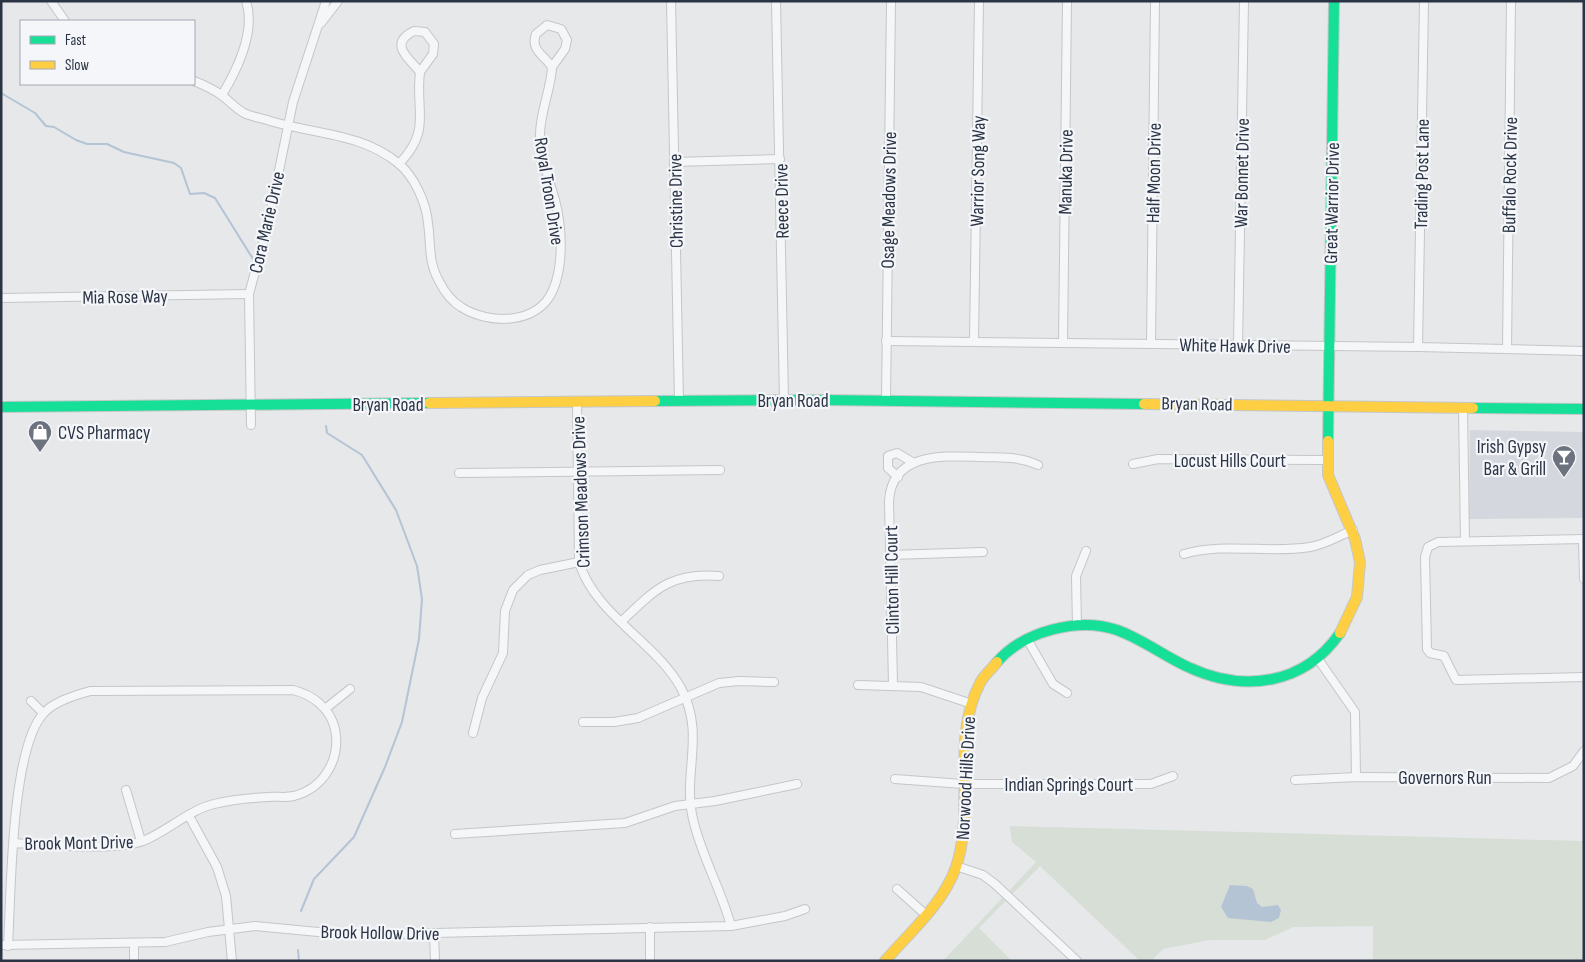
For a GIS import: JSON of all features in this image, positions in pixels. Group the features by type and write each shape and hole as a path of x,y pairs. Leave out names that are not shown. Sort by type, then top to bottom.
{"main road":[{"name":"Great Warrior Drive","path":"1329,405 1334,1"},
{"name":"Bryan Road","path":"1,407 886,400 1584,408"},
{"name":"Norwood Hills Drive","path":"884,961 945,890 956,866 963,831 964,737 969,703 980,682 994,665 1027,638 1053,629 1077,626 1117,631 1200,674 1235,683 1251,684 1283,678 1318,659 1339,637 1350,618 1358,593 1360,563 1353,530 1332,490 1328,475 1329,405"}],"street":[{"path":"51,1 64,20"},
{"path":"222,95 248,34 249,14 246,1"},
{"name":"Cora Marie Drive","path":"251,426 249,294 268,224 288,126 305,63 326,1"},
{"name":"Cora Marie Drive","path":"319,24 338,1"},
{"name":"Christine Drive","path":"671,1 679,401"},
{"name":"Reece Drive","path":"776,1 784,400"},
{"name":"Osage Meadows Drive","path":"886,400 892,1"},
{"name":"Warrior Song Way","path":"974,341 979,1"},
{"name":"Manuka Drive","path":"1063,343 1067,1"},
{"name":"Half Moon Drive","path":"1151,344 1155,1"},
{"name":"War Bonnet Drive","path":"1238,346 1244,1"},
{"name":"Trading Post Lane","path":"1418,347 1424,1"},
{"name":"Buffalo Rock Drive","path":"1508,349 1510,1"},
{"name":"Royal Troon Drive","path":"195,82 222,95 244,113 288,126 354,139 379,150 399,164 421,196 428,223 431,265 444,291 461,307 481,316 508,319 532,313 552,292 559,266 558,222 555,202 543,164 540,134 542,114 552,67 565,49 567,40 561,29 547,25 536,34 534,46 538,53 552,67"},
{"path":"399,164 415,146 419,136 421,127 420,72 433,54 434,44 425,32 414,31 405,38 402,48 406,58 420,72"},
{"path":"674,162 780,159"},
{"name":"Mia Rose Way","path":"1,298 249,294"},
{"name":"White Hawk Drive","path":"886,341 1418,347 1584,351"},
{"name":"Crimson Meadows Drive","path":"577,402 580,562 590,588 676,681 691,711 694,732 691,804 695,828 720,891 731,926"},
{"path":"1464,407 1465,541"},
{"path":"898,477 888,468 888,456 898,453 914,463"},
{"name":"Clinton Hill Court","path":"893,684 890,495 898,477 914,463 933,456 1024,458 1038,465"},
{"name":"Locust Hills Court","path":"1133,464 1158,459 1328,460"},
{"path":"459,473 720,470"},
{"path":"1184,554 1204,548 1291,550 1313,547 1353,530"},
{"path":"1584,579 1583,539 1434,542 1426,554 1427,649 1430,653 1444,656 1456,680 1584,678"},
{"path":"890,555 984,552"},
{"path":"1077,626 1076,576 1086,552"},
{"path":"473,733 482,698 502,653 505,612 512,590 528,575 540,570 580,562"},
{"path":"622,621 667,583 685,576 719,576"},
{"path":"1027,638 1052,684 1067,693"},
{"path":"1318,659 1355,712 1356,777"},
{"path":"583,722 626,721 719,683 739,681 774,682"},
{"path":"858,685 893,684 922,687 969,703"},
{"path":"325,709 350,689"},
{"name":"Brook Mont Drive","path":"5,946 14,843 21,768 30,734 43,713 68,697 90,691 293,690 316,699 333,721 337,740 329,772 321,781 304,792 292,796 223,802 211,805 141,842 119,845 64,846 14,843"},
{"path":"31,702 43,713"},
{"name":"Governors Run","path":"1295,780 1356,777 1549,778 1573,766 1584,751"},
{"name":"Indian Springs Court","path":"895,779 963,784 1151,784 1173,776"},
{"path":"455,834 625,823 675,806 733,798 797,784"},
{"path":"126,790 141,842"},
{"path":"189,816 217,867 226,896 231,928 232,961"},
{"path":"956,866 983,875 995,884 1077,961"},
{"path":"897,889 925,914"},
{"name":"Brook Hollow Drive","path":"5,946 165,942 231,928 273,926 350,936 731,926 785,916 805,909"},
{"path":"650,928 650,961"},
{"path":"434,934 435,961"},
{"path":"134,944 134,961"}],"shaded area":[{"path":"1470,430 1584,432 1584,518 1469,519"},
{"path":"1010,826 1584,841 1584,961 1373,961 1373,926 1293,927 1265,940 1209,940 1163,949 1151,961 1140,961 1040,866 979,928 1012,961 943,961 1036,862 1012,842"}],"water":[{"path":"1230,885 1247,886 1253,889 1257,903 1262,907 1278,905 1281,910 1279,918 1271,922 1228,918 1221,907"}],"waterway":[{"path":"1,93 35,113 46,126 54,127 76,140 87,144 107,144 124,152 174,163 181,168 190,194 204,193 215,198 253,259"},
{"path":"301,911 314,879 354,837 385,767 402,722 419,639 422,599 417,566 396,510 362,455 327,433 326,426"},
{"path":"298,950 299,961"}],"traffic: fast":[{"path":"1328,441 1334,1"},
{"path":"655,401 822,400 1144,404"},
{"path":"1,407 429,403"},
{"path":"1473,408 1584,409"},
{"path":"997,662 1008,651 1037,635 1069,626 1102,626 1126,634 1179,663 1209,675 1230,680 1251,681 1272,679 1291,673 1309,664 1340,633"}],"traffic: slow":[{"path":"429,403 655,401"},
{"path":"1144,404 1473,408"},
{"path":"1328,441 1328,475 1355,539 1360,562 1357,597 1340,633"},
{"path":"885,961 934,905 943,893 956,867 962,844 964,821 964,751 966,728 971,705 980,683 997,662"}],"place":[{"name":"CVS Pharmacy","path":"40,453"},
{"name":"Irish Gypsy Bar & Grill","path":"1564,478"}]}
